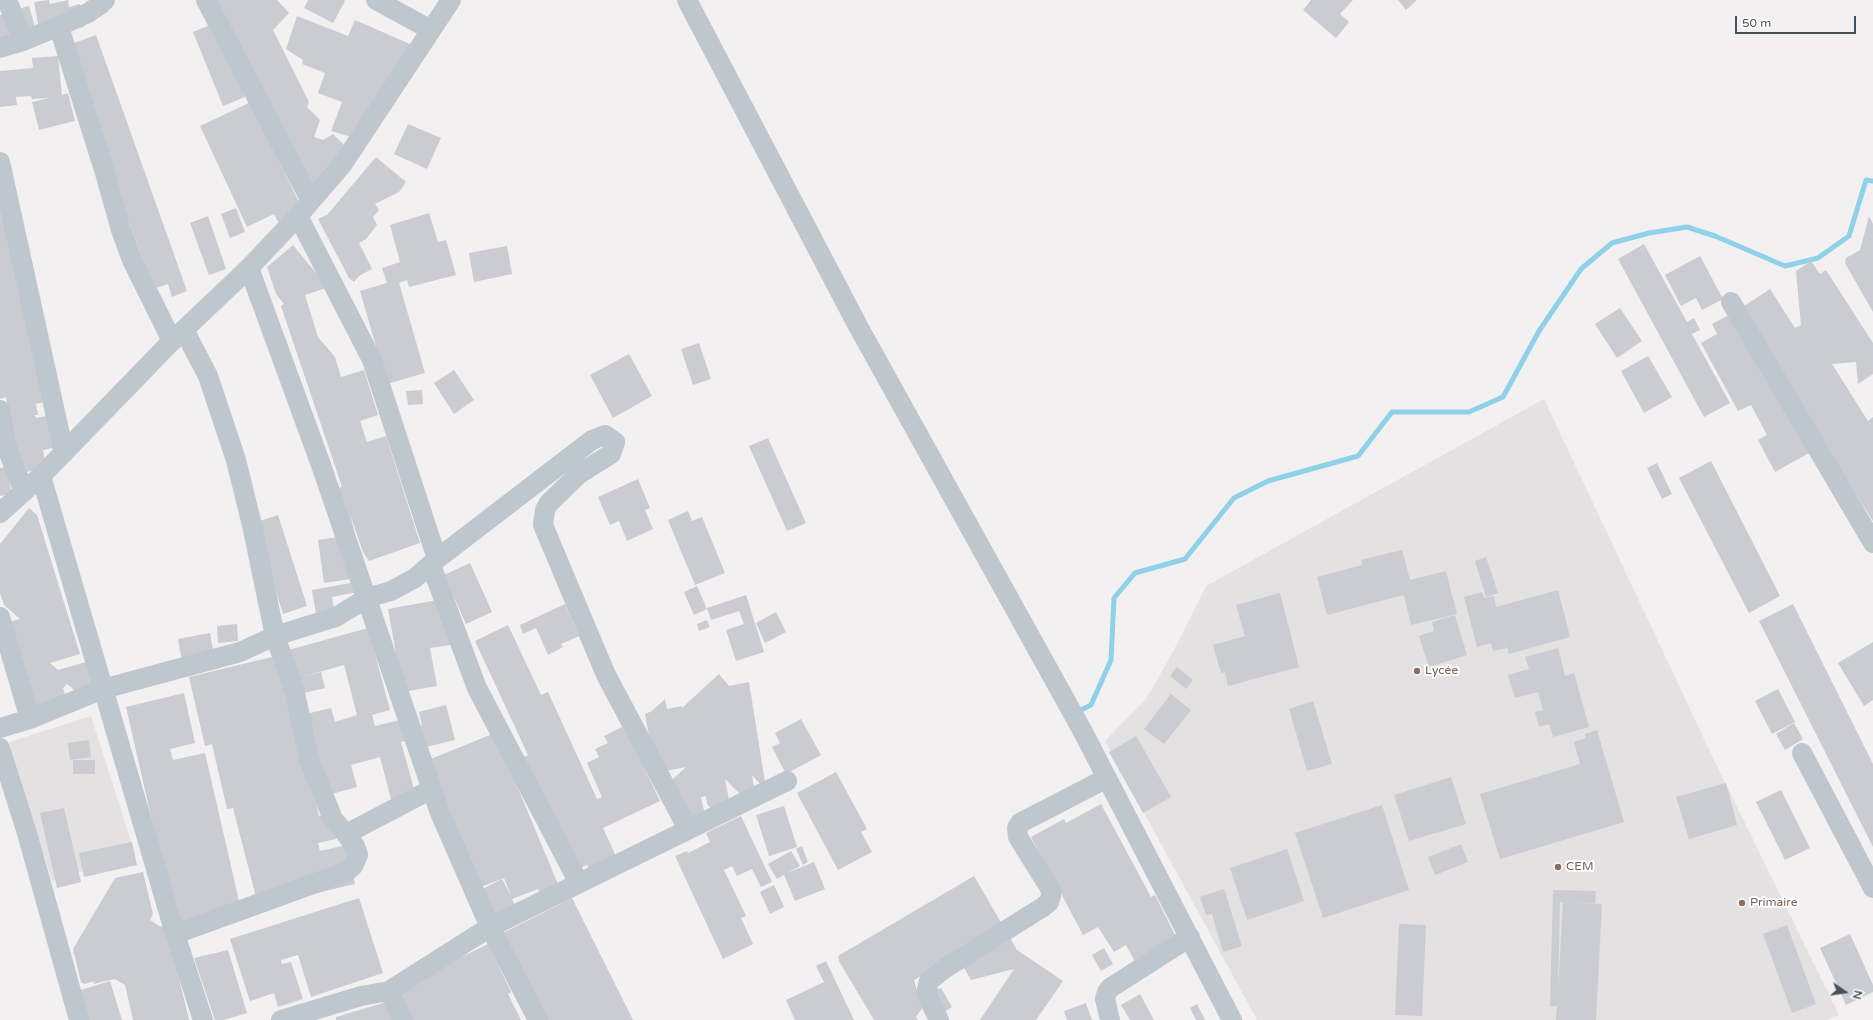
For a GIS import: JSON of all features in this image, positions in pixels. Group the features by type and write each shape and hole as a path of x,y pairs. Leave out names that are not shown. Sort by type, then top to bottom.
{"street":[{"path":"7,0 23,41"},
{"path":"0,48 23,41 58,26 103,3 120,0"},
{"path":"206,0 311,201"},
{"path":"376,0 431,30"},
{"path":"0,513 41,476 178,336 249,268 298,216 342,165 451,0"},
{"path":"687,0 858,326 1082,730 1232,1020"},
{"path":"58,26 103,166 120,230 132,260 178,336 208,376 236,460 252,525 275,636 294,689 310,762 333,819 356,846 358,855 353,866 346,872 174,934"},
{"path":"0,162 64,453"},
{"path":"298,216 372,360 434,562 477,688 579,883"},
{"path":"249,268 319,457 440,813 490,927 538,1020"},
{"path":"1732,302 1873,543"},
{"path":"0,410 7,448 24,492"},
{"path":"0,728 30,719 103,689 240,652 275,636 336,617 367,598 391,591 415,578 592,440 605,435 615,442 613,450 608,456 579,474 549,504 545,510 542,526 606,675 688,829"},
{"path":"41,476 174,934 203,1020"},
{"path":"0,617 30,719"},
{"path":"0,748 29,839 79,1020"},
{"path":"1802,753 1873,888"},
{"path":"939,1020 926,993 929,981 944,969 1049,902 1051,890 1018,837 1018,828 1020,823 1107,778"},
{"path":"281,1020 361,996 389,991 490,927 787,781"},
{"path":"346,834 432,788"},
{"path":"1110,1020 1105,998 1106,992 1190,937"},
{"path":"389,991 403,1020"}],"shaded area":[{"name":"Lycée","path":"1544,399 1714,760 1839,1015 1828,1020 1257,1020 1105,741 1147,698 1177,644 1206,586"},
{"path":"91,716 135,854 52,881 9,742"}],"building":[{"path":"49,0 50,4 68,0 69,7 80,4 84,27 60,31 41,40 34,2"},
{"path":"210,0 277,0 289,13 273,30 309,102 307,107 320,120 314,137 323,140 333,134 349,150 316,189"},
{"path":"308,0 345,1 333,23 304,8"},
{"path":"1311,0 1353,0 1340,14 1349,22 1336,38 1303,10"},
{"path":"1398,0 1417,0 1406,10"},
{"path":"29,6 39,41 8,12"},
{"path":"4,14 15,51 0,55 0,15"},
{"path":"297,16 348,36 355,20 412,45 355,138 331,131 342,102 318,93 325,73 302,64 303,60 286,49"},
{"path":"215,23 245,97 223,106 193,32"},
{"path":"96,35 187,291 172,297 168,284 153,289 66,46"},
{"path":"58,56 62,95 68,93 75,121 39,130 32,102 50,98 32,99 31,96 16,97 17,105 0,107 0,71 33,68 32,58"},
{"path":"251,102 303,211 278,222 274,214 247,227 200,126"},
{"path":"408,124 441,138 427,169 394,154"},
{"path":"376,157 406,182 399,192 375,204 379,210 373,217 377,225 366,239 359,243 372,269 359,276 354,282 349,278 318,219 327,215"},
{"path":"0,182 44,402 36,404 38,415 35,415 36,418 51,415 57,447 43,450 46,468 21,473 6,397 0,399"},
{"path":"236,208 245,232 230,238 221,214"},
{"path":"429,213 438,242 446,240 456,275 409,287 407,280 399,283 425,373 387,384 360,291 387,283 382,268 400,262 390,225"},
{"path":"208,216 226,269 209,275 190,223"},
{"path":"1869,216 1873,224 1873,312 1845,263 1846,258 1860,250"},
{"path":"1644,244 1687,322 1694,318 1700,330 1692,334 1730,403 1704,417 1618,259"},
{"path":"293,245 325,284 326,288 305,295 318,337 335,357 341,377 364,370 378,415 360,421 367,442 386,436 420,543 369,561 363,552 350,514 354,530 337,534 325,492 342,487 281,306 284,304 276,294 267,267"},
{"path":"507,246 512,274 474,282 469,253"},
{"path":"1700,256 1723,299 1702,310 1696,298 1681,306 1665,275"},
{"path":"1811,261 1820,274 1826,270 1873,343 1873,374 1858,384 1856,362 1832,364 1868,421 1873,417 1873,521 1738,310 1770,289 1795,328 1801,325 1796,271"},
{"path":"1620,308 1642,341 1617,358 1595,324"},
{"path":"1733,313 1809,453 1775,472 1758,440 1767,435 1751,405 1738,411 1701,343 1717,334 1712,324"},
{"path":"699,343 711,379 693,385 681,349"},
{"path":"629,354 652,396 613,418 590,375"},
{"path":"1648,356 1672,397 1644,413 1621,371"},
{"path":"454,370 474,400 454,414 434,383"},
{"path":"422,390 423,404 408,405 406,391"},
{"path":"768,438 806,523 787,531 749,446"},
{"path":"1711,461 1780,596 1749,613 1679,478"},
{"path":"1657,463 1672,494 1662,499 1647,468"},
{"path":"6,467 12,494 0,496 0,468"},
{"path":"638,479 650,508 645,510 653,529 627,541 619,521 610,525 598,497"},
{"path":"29,508 37,515 80,654 50,663 58,670 86,662 94,689 78,693 67,684 63,688 67,700 35,710 9,622 20,619 4,605 0,593 0,544"},
{"path":"688,511 692,521 702,517 725,573 695,585 668,520"},
{"path":"278,515 307,606 283,614 254,523"},
{"path":"344,536 350,579 324,583 318,540"},
{"path":"1402,550 1410,580 1446,571 1457,614 1411,625 1404,595 1327,615 1317,577 1362,565 1361,560"},
{"path":"1486,557 1498,593 1486,597 1475,561"},
{"path":"470,563 492,612 466,624 444,575"},
{"path":"356,582 358,592 332,597 334,609 316,613 312,590"},
{"path":"697,586 707,609 694,615 684,592"},
{"path":"1558,590 1570,637 1509,654 1503,632 1507,648 1493,651 1491,643 1477,647 1464,597 1482,592 1484,598 1494,596 1496,607"},
{"path":"1280,593 1299,667 1228,686 1225,672 1221,673 1213,645 1245,636 1236,605"},
{"path":"746,595 764,652 736,661 726,630 744,624 739,611 711,620 707,608"},
{"path":"443,599 451,645 430,648 437,686 403,692 388,609"},
{"path":"565,604 579,636 561,644 563,647 548,655 536,628 523,634 520,625"},
{"path":"1793,604 1873,764 1873,847 1759,621"},
{"path":"776,612 786,632 765,643 756,623"},
{"path":"1455,615 1467,655 1429,667 1419,636 1434,631 1432,622"},
{"path":"707,620 710,627 699,631 697,624"},
{"path":"237,624 238,641 218,643 217,626"},
{"path":"508,625 541,695 548,692 597,799 602,797 587,763 599,757 595,749 608,743 604,736 624,726 660,801 603,828 620,865 593,878 587,865 577,869 524,757 528,755 475,641"},
{"path":"368,628 390,710 372,715 375,726 400,720 406,741 401,742 416,796 392,803 380,757 351,765 357,787 328,795 306,714 331,708 335,722 357,715 344,665 298,678 321,672 325,688 300,694 285,651"},
{"path":"210,633 214,656 182,662 178,639"},
{"path":"1873,642 1873,700 1864,706 1838,663"},
{"path":"1558,648 1565,676 1574,673 1589,727 1553,737 1549,724 1539,727 1535,712 1543,710 1538,692 1515,698 1508,675 1529,669 1525,657"},
{"path":"280,655 319,816 330,813 336,839 318,843 320,851 346,845 355,884 176,926 126,707 184,693 195,743 170,749 173,760 205,753 239,901 256,897 233,808 227,809 212,744 205,746 189,677"},
{"path":"1177,667 1193,680 1186,689 1170,676"},
{"path":"719,674 729,686 749,682 765,782 761,785 752,775 755,793 741,795 725,779 729,800 715,813 707,804 706,796 701,797 704,811 695,819 677,800 673,779 686,767 656,773 645,714 652,711 665,699 667,709 682,706 682,708"},
{"path":"1778,689 1795,722 1772,734 1755,701"},
{"path":"1171,694 1191,710 1164,744 1144,729"},
{"path":"1313,701 1332,764 1307,771 1289,709"},
{"path":"446,705 455,740 422,748 417,726 422,725 419,712"},
{"path":"801,719 821,755 786,774 772,747 780,743 775,733"},
{"path":"1794,723 1803,739 1785,750 1776,734"},
{"path":"1597,730 1624,822 1500,859 1480,794 1580,764 1574,742 1586,738 1585,734"},
{"path":"495,733 560,889 542,896 538,889 512,899 521,917 500,927 481,890 502,879 511,896 504,878 481,887 428,760"},
{"path":"1136,736 1171,797 1143,813 1109,752"},
{"path":"89,740 91,757 70,760 68,743"},
{"path":"73,760 95,760 95,774 73,774"},
{"path":"836,772 867,829 861,832 872,852 838,870 797,793"},
{"path":"1451,777 1466,824 1409,841 1394,795"},
{"path":"1726,783 1737,825 1689,839 1676,797"},
{"path":"1781,790 1810,848 1785,860 1756,802"},
{"path":"1101,804 1151,897 1155,895 1178,941 1136,963 1126,945 1114,952 1098,927 1083,935 1031,837 1064,819 1066,823"},
{"path":"1382,805 1409,890 1323,918 1295,833"},
{"path":"784,806 797,847 769,856 756,815"},
{"path":"64,808 81,882 57,888 40,813"},
{"path":"741,816 772,882 761,887 752,869 737,876 732,866 724,870 746,916 741,918 753,944 723,959 675,856 687,851 688,853 710,842 706,833"},
{"path":"132,842 137,865 84,877 79,853"},
{"path":"1461,844 1468,862 1435,875 1428,857"},
{"path":"802,846 808,862 803,865 796,849"},
{"path":"1287,849 1304,901 1247,920 1230,868"},
{"path":"791,851 800,866 787,873 814,862 825,889 795,901 784,875 777,879 768,864"},
{"path":"143,872 153,914 150,920 161,927 165,920 189,1020 133,1020 125,985 115,979 93,984 95,981 84,984 81,982 73,949 115,878"},
{"path":"974,876 1017,950 1063,981 1036,1020 980,1020 1014,969 971,980 957,955 914,980 918,995 941,988 952,1007 944,1012 927,1001 916,1017 918,1020 874,1020 839,961 838,956"},
{"path":"774,885 784,907 770,914 760,892"},
{"path":"1224,889 1242,946 1223,952 1212,914 1206,915 1200,897"},
{"path":"1553,890 1596,891 1595,903 1569,902 1602,904 1596,1020 1556,1020 1557,1006 1550,1006","holes":["1560,902 1563,902 1558,990"]},
{"path":"359,898 383,973 311,997 298,955 281,960 282,964 291,962 303,999 278,1007 274,993 250,1001 230,939"},
{"path":"572,898 633,1020 542,1020 499,935"},
{"path":"1399,924 1426,925 1422,1016 1395,1015"},
{"path":"1787,925 1816,1004 1792,1013 1763,934"},
{"path":"1850,934 1873,985 1873,992 1846,1005 1820,948"},
{"path":"488,944 511,992 508,994 521,1020 410,1020 396,989"},
{"path":"1104,948 1113,964 1101,971 1092,955"},
{"path":"228,950 247,1013 224,1020 215,1020 194,958"},
{"path":"826,961 854,1020 795,1020 786,1000 824,982 816,966"},
{"path":"110,981 122,1020 86,1020 78,991"},
{"path":"1140,994 1154,1020 1130,1020 1121,1005"},
{"path":"390,1001 395,1020 336,1020 336,1017"},
{"path":"1086,1003 1092,1020 1067,1020 1064,1011"},
{"path":"1197,1004 1205,1020 1196,1020 1190,1008"}],"waterway":[{"path":"1081,710 1091,705 1111,660 1114,598 1135,573 1185,559 1234,498 1268,481 1358,456 1392,412 1469,412 1503,397 1539,331 1581,269 1612,243 1649,233 1687,227 1715,236 1785,266 1818,258 1849,236 1866,180 1873,181"}],"place":[{"name":"Lycée","path":"1417,671"},
{"name":"CEM","path":"1558,867"},
{"name":"Primaire","path":"1742,903"}]}
